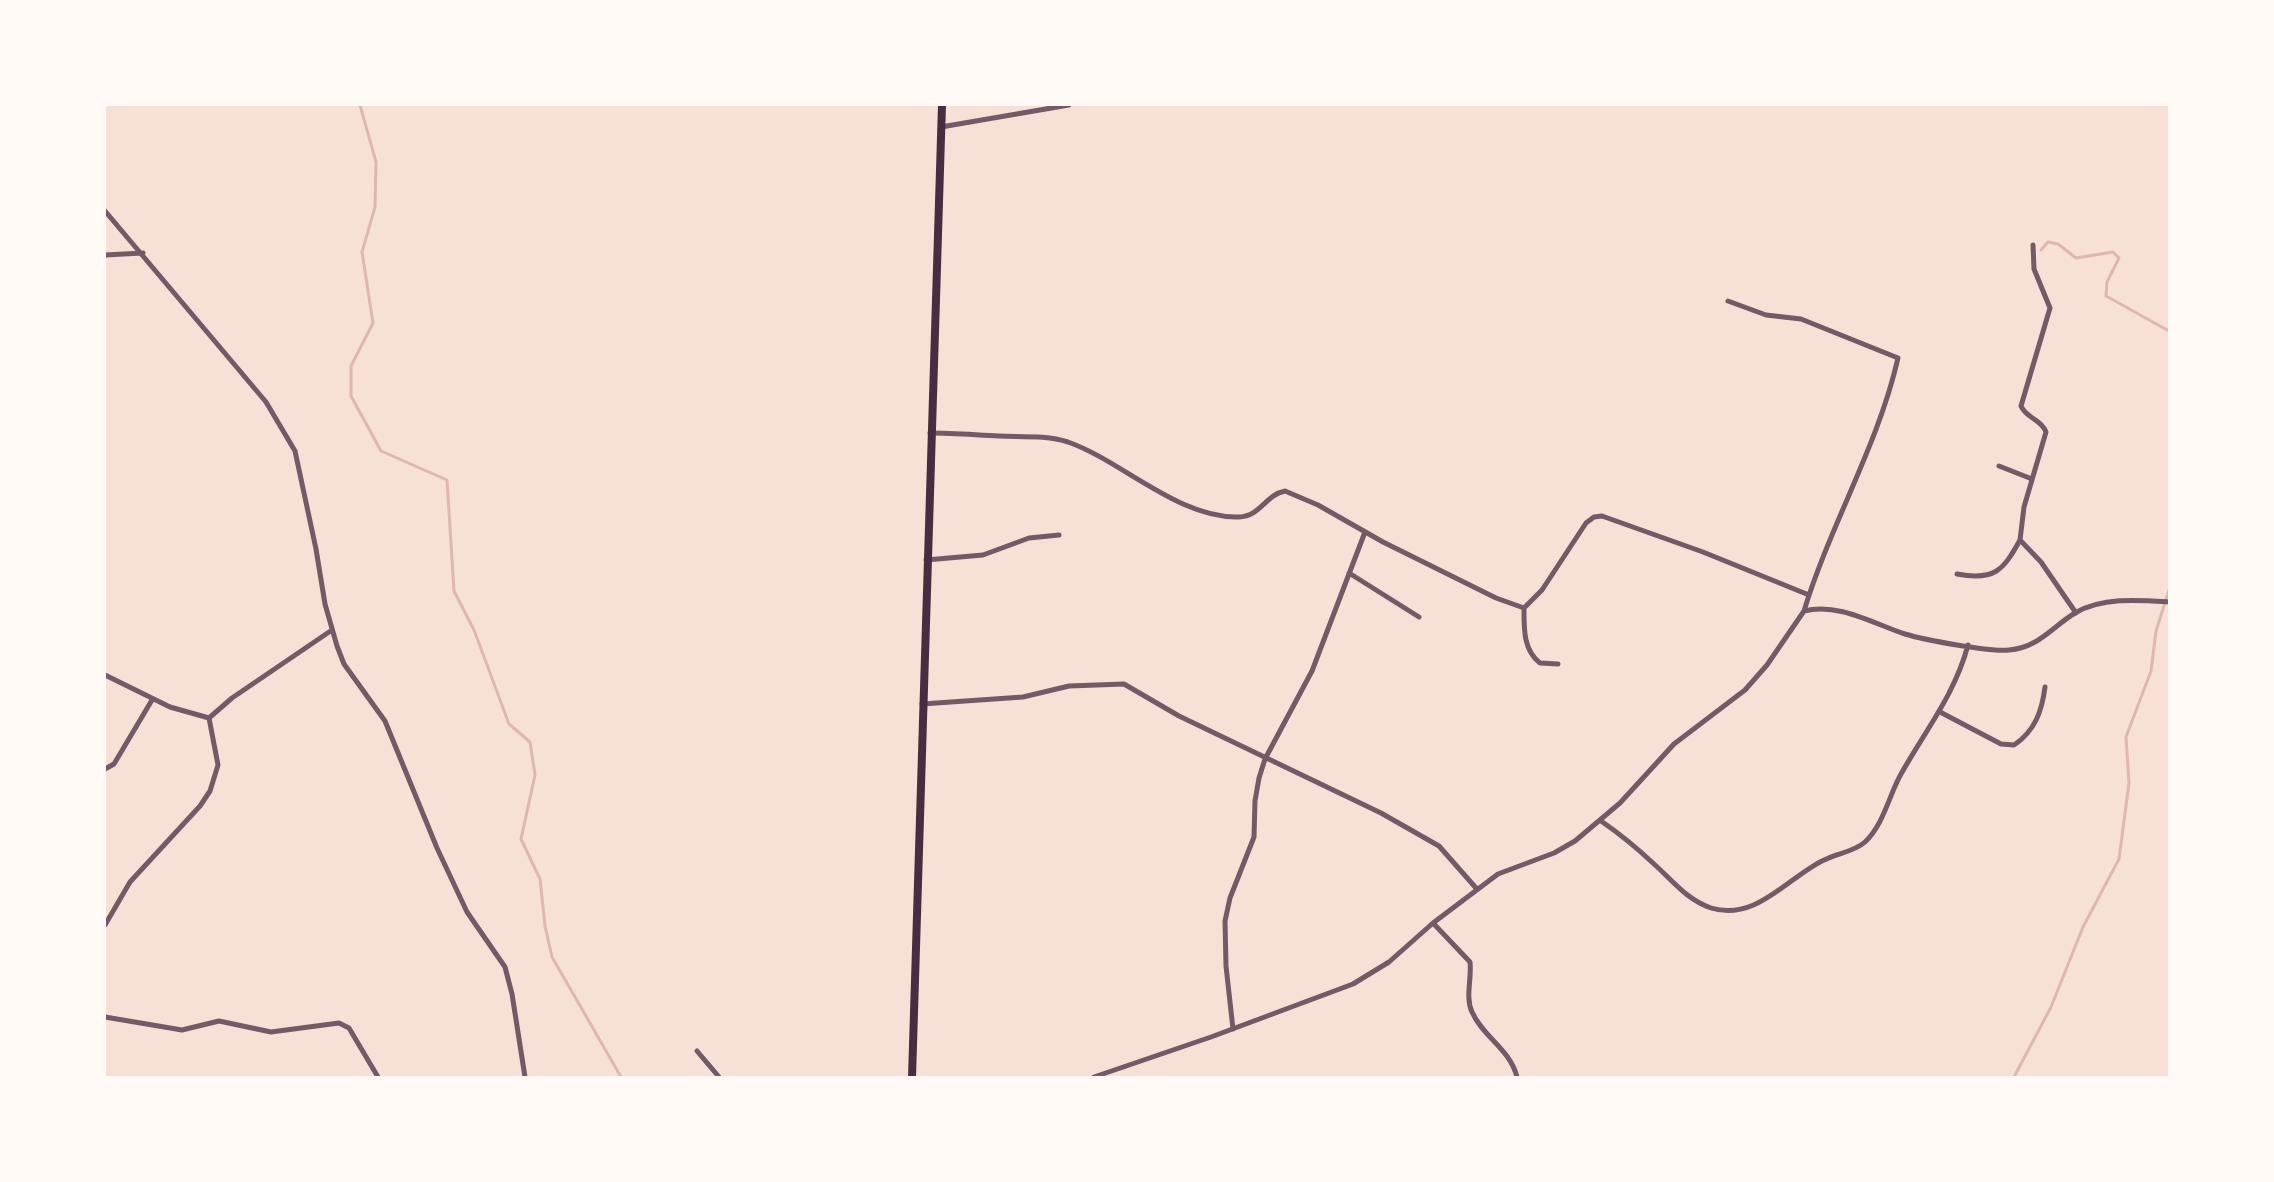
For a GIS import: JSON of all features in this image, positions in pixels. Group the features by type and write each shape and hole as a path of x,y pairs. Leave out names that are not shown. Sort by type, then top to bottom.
{"main road":[{"path":"912,1077 926,560 942,105"}],"street":[{"path":"941,127 1069,105"},
{"path":"105,211 143,253 266,402 295,451 332,630 344,664 385,721 437,848 467,912 505,967 512,994 525,1077"},
{"path":"1957,574 1982,578 1997,572 2020,540 2024,507 2046,432 2043,425 2025,412 2022,406 2050,308 2034,269 2033,245"},
{"path":"105,255 143,253"},
{"path":"1094,1077 1233,1029 1369,976 1476,888 1513,867 1554,853 1601,821 1674,744 1745,690 1767,666 1804,611 1876,427 1898,358 1801,319 1766,315 1728,301"},
{"path":"930,433 1042,437 1068,442 1167,497 1198,509 1231,516 1252,515 1270,497 1285,491 1318,505 1365,532 1487,593 1524,608"},
{"path":"1999,466 2032,479"},
{"path":"1558,664 1540,663 1530,651 1526,641 1524,608 1542,590 1586,523 1594,517 1602,516 1703,552 1809,595"},
{"path":"1233,1029 1226,966 1226,921 1230,898 1254,837 1255,801 1265,759 1312,671 1365,532"},
{"path":"926,560 983,555 1029,538 1059,535"},
{"path":"2020,540 2040,562 2076,613"},
{"path":"1348,573 1419,618"},
{"path":"1804,611 1814,608 1847,614 1907,635 2009,650 2034,645 2076,613 2099,605 2132,600 2169,602"},
{"path":"209,718 232,698 332,630"},
{"path":"1601,821 1654,863 1688,896 1710,908 1727,911 1758,903 1788,886 1824,860 1865,842 1876,828 1901,774 1940,712 1961,671 1968,645"},
{"path":"105,675 152,700 209,718"},
{"path":"922,704 1023,697 1069,686 1116,682 1136,689 1162,706 1265,759 1381,813 1439,846 1476,888"},
{"path":"1940,712 2001,744 2014,744 2030,730 2039,716 2045,687"},
{"path":"105,769 114,764 152,700"},
{"path":"105,925 130,882 194,813 210,791 218,765 209,718"},
{"path":"1433,923 1470,962 1472,974 1469,1003 1473,1014 1510,1058 1517,1077"},
{"path":"105,1017 182,1030 219,1021 271,1032 339,1023 349,1028 378,1077"},
{"path":"697,1051 719,1077"}],"waterway":[{"path":"360,105 376,162 375,207 362,252 373,323 351,366 351,396 381,451 447,480 454,591 474,630 509,724 530,742 535,775 521,839 540,879 545,926 552,957 621,1077"},
{"path":"2041,250 2048,242 2058,244 2076,258 2113,252 2119,258 2107,282 2106,296 2169,331"},
{"path":"2014,1077 2051,1007 2083,927 2119,859 2129,783 2126,737 2151,671 2156,631 2169,590"}]}
